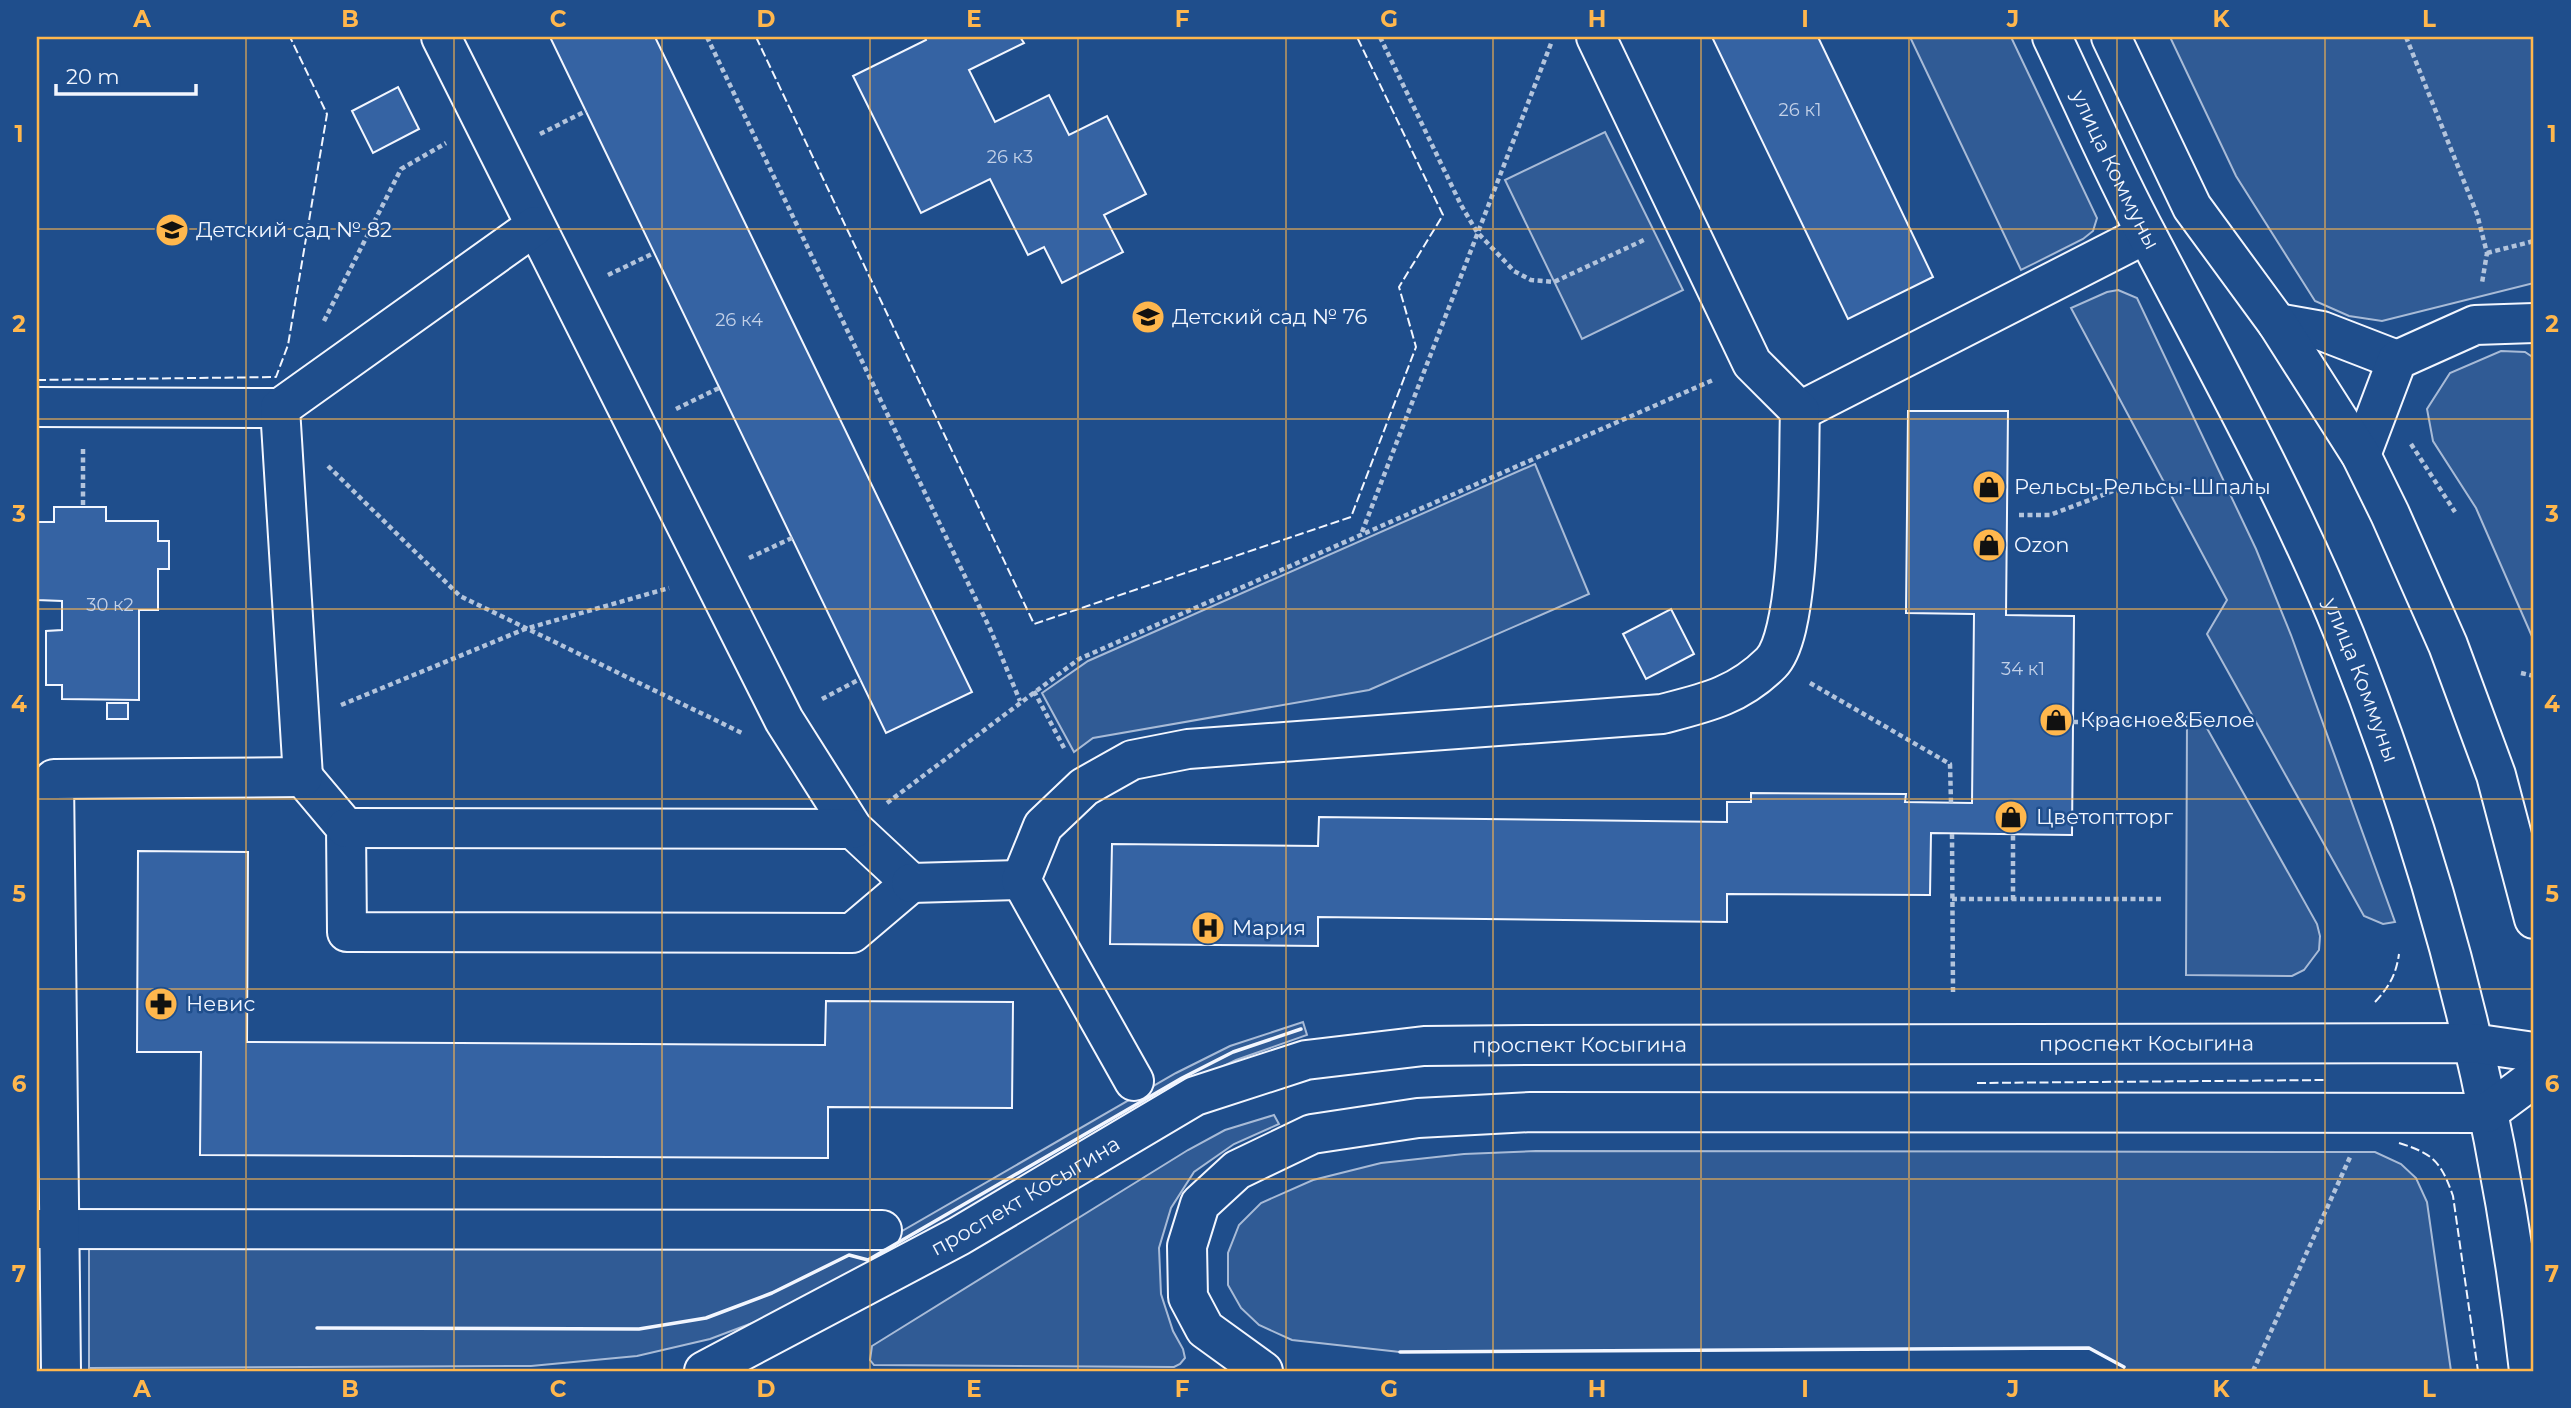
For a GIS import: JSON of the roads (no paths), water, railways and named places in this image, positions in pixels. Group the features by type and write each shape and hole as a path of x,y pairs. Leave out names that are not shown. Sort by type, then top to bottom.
{"main road":[{"path":"441,37 784,720 853,829 911,883"},
{"path":"1021,880 1043,826 1084,787 1132,760 1188,749 1662,714 1728,696 1773,661 1793,607 1800,411 1752,363 1596,37"},
{"name":"улица Коммуны","path":"2052,37 2146,234 2281,492 2344,635 2404,794 2433,885 2472,1043 2521,1297 2529,1371"},
{"path":"2111,37 2192,207 2277,323 2361,455 2448,645 2496,775 2534,919"},
{"path":"37,407 280,408 536,226"},
{"path":"1800,411 2146,234"},
{"path":"2277,323 2322,331 2397,360"},
{"path":"2361,455 2397,360 2474,325 2534,323"},
{"path":"280,408 303,777 346,828 347,932 852,933 911,883 1021,880"},
{"path":"61,1371 48,1229 46,774 303,777"},
{"path":"346,828 853,829"},
{"path":"1021,880 1134,1081"},
{"name":"проспект Косыгина","path":"704,1371 959,1236 1195,1097 1306,1060 1424,1046 2472,1043 2534,1052"},
{"path":"1263,1371 1205,1328 1188,1297 1187,1247 1200,1204 1237,1170 1312,1134 1418,1118 1531,1112 2487,1113 2534,1078"},
{"path":"48,1229 882,1230"}],"place":[{"name":"Детский сад № 82","path":"172,230"},
{"name":"Детский сад № 76","path":"1148,317"},
{"name":"Рельсы-Рельсы-Шпалы","path":"1989,487"},
{"name":"Ozon","path":"1989,545"},
{"name":"Красное&Белое","path":"2056,720"},
{"name":"Цветоптторг","path":"2011,817"},
{"name":"Мария","path":"1208,928"},
{"name":"Невис","path":"161,1004"}]}
